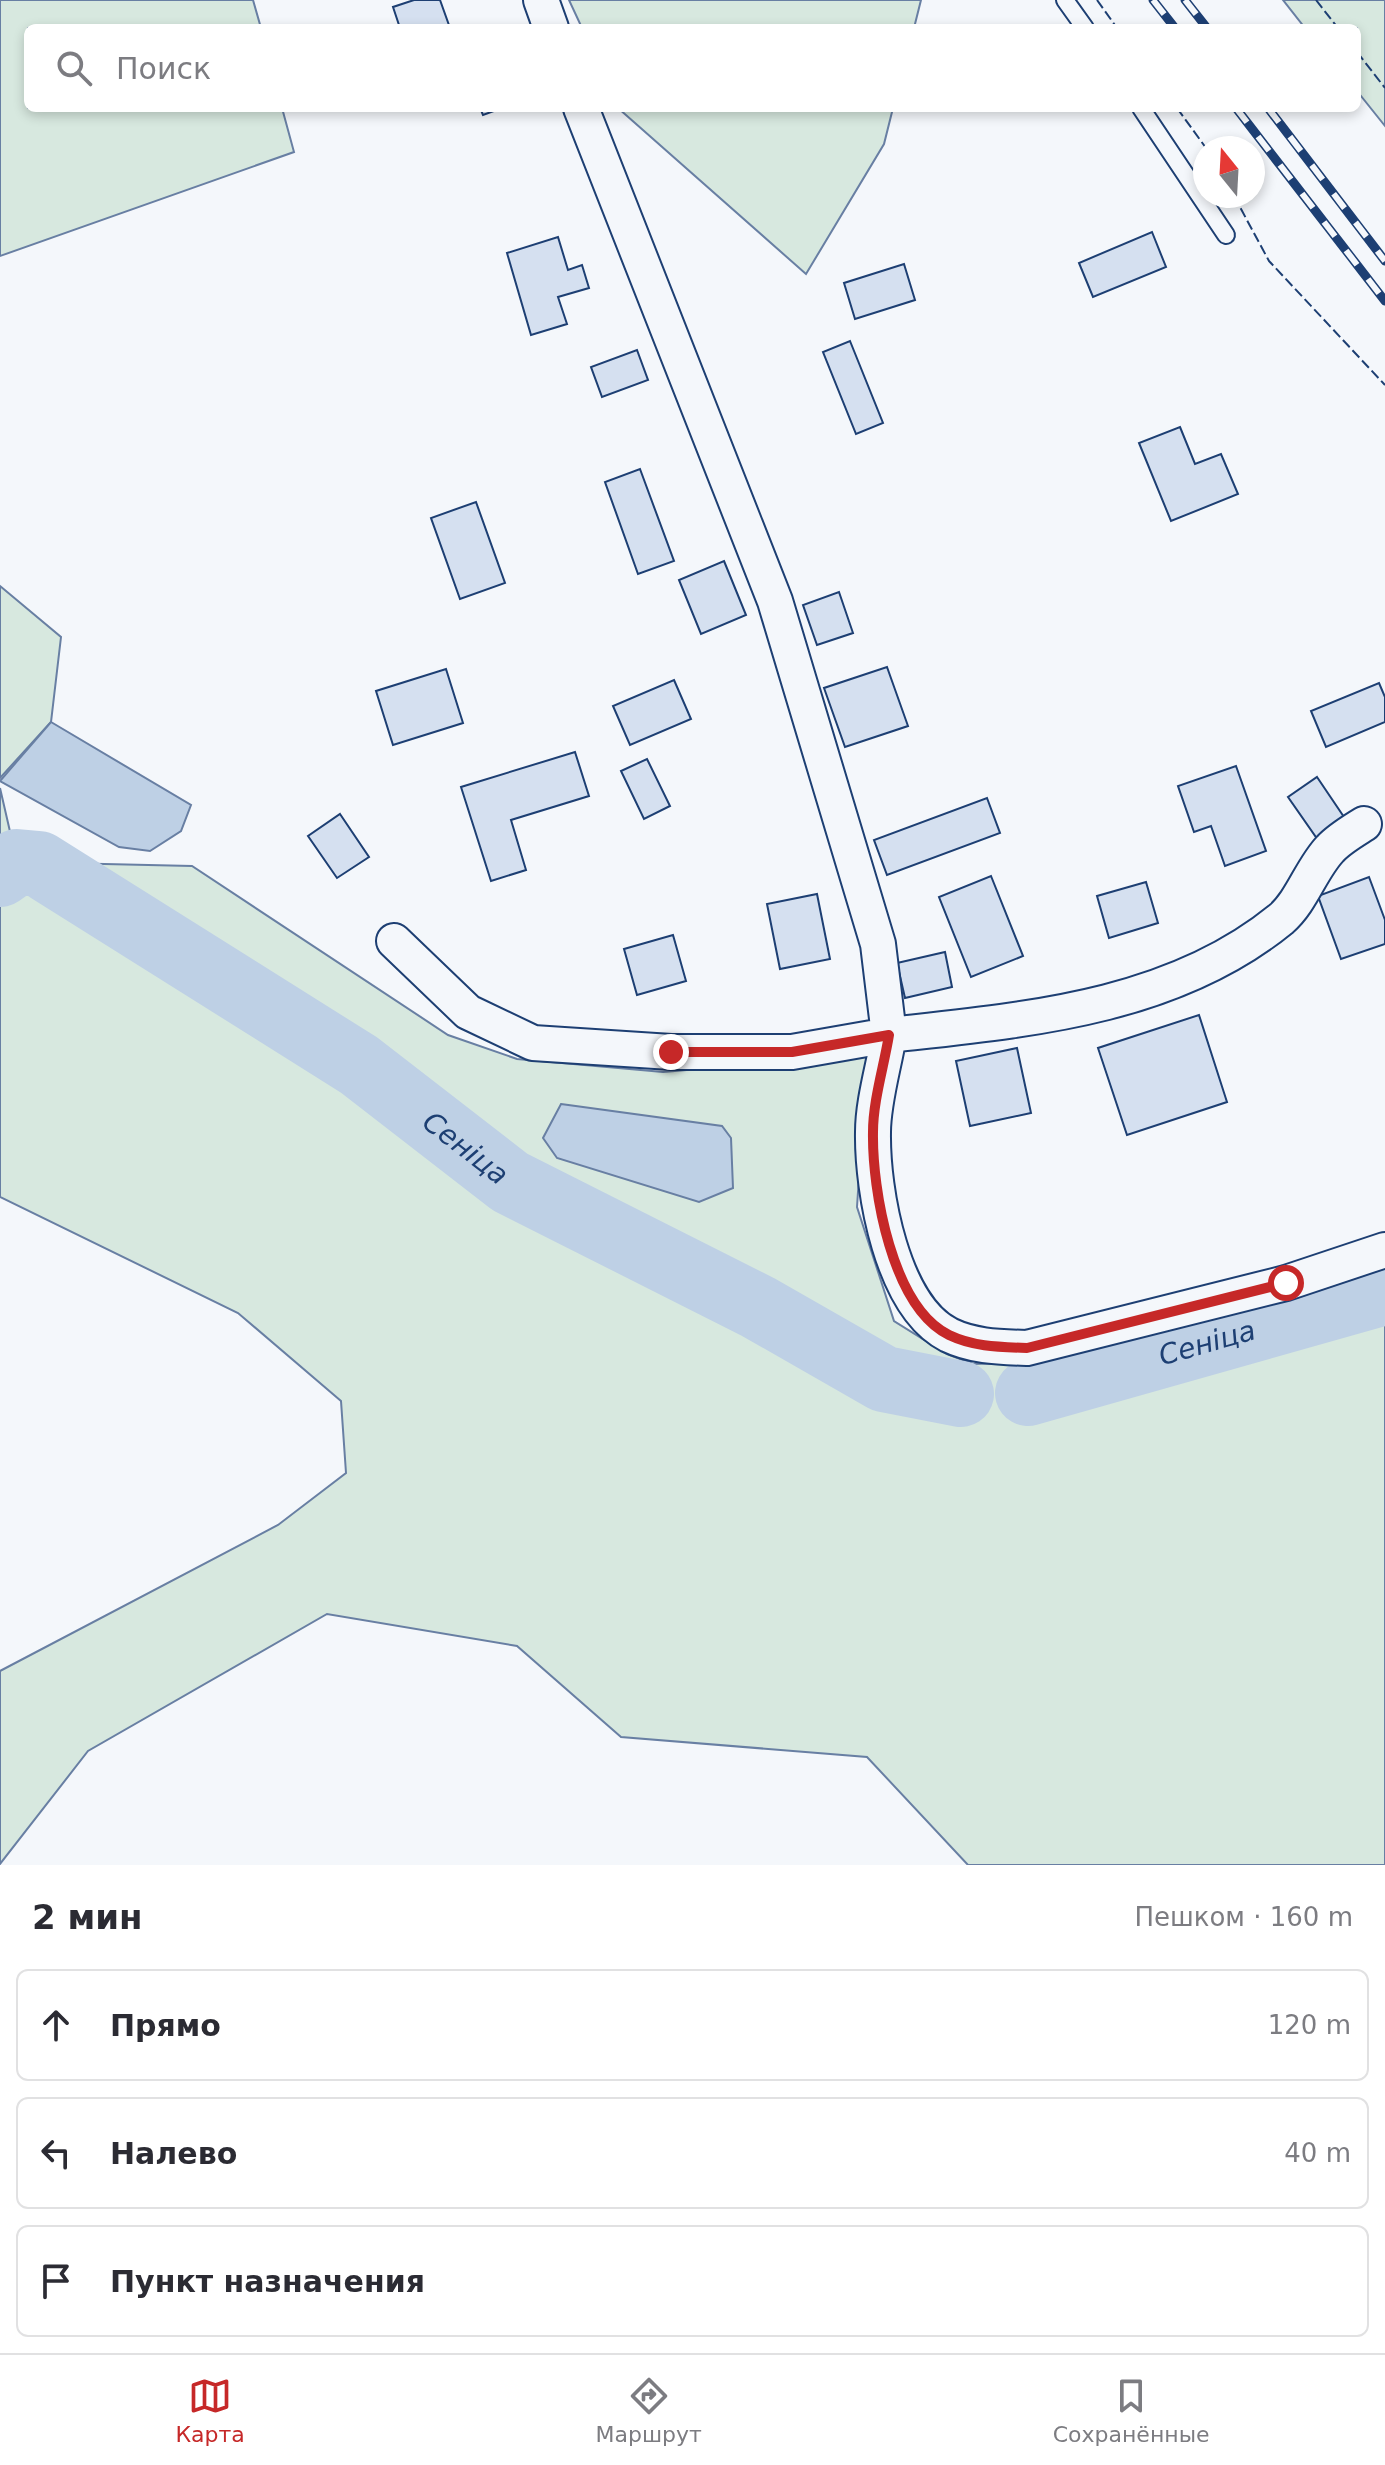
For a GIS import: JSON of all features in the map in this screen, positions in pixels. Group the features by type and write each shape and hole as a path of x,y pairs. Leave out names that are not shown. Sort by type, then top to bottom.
{"street":[{"path":"541,0 550,24"},
{"path":"583,112 775,601 878,944 889,1035 872,1130 878,1197 908,1297 947,1334 985,1347 1027,1348 1286,1283 1385,1250"},
{"path":"394,941 468,1012 533,1043 671,1052 792,1052 889,1035 1051,1016 1143,991 1225,959 1284,916 1330,848 1364,824"}],"lane":[{"path":"1065,0 1082,24"},
{"path":"1144,112 1226,235"}],"shaded area":[{"path":"0,0 253,0 260,24 24,24 24,112 283,112 294,152 0,256"},
{"path":"569,0 921,0 915,24 580,24"},
{"path":"1283,0 1385,0 1385,126 1361,96 1361,24 1302,24"},
{"path":"623,112 892,112 884,144 806,274"},
{"path":"0,586 61,637 51,722 0,778"},
{"path":"0,788 17,862 192,866 448,1035 517,1059 663,1072 867,1055 857,1207 894,1321 947,1354 973,1364 1014,1363 1385,1277 1385,1865 968,1865 867,1757 621,1737 517,1646 327,1614 88,1751 0,1864 0,1671 278,1525 346,1473 341,1401 238,1313 0,1197"}],"water":[{"path":"51,722 191,805 181,831 150,851 119,847 0,781"},
{"path":"561,1104 722,1126 731,1138 733,1188 699,1202 557,1158 543,1138"}],"building":[{"path":"414,0 440,0 449,24 399,24 393,7"},
{"path":"1152,232 1166,267 1093,297 1079,263"},
{"path":"558,237 568,270 582,265 589,288 558,297 567,324 531,335 507,253"},
{"path":"904,264 915,300 855,319 844,283"},
{"path":"850,341 883,423 856,434 823,352"},
{"path":"637,350 648,380 602,397 591,367"},
{"path":"1180,427 1195,464 1221,454 1238,494 1171,521 1139,443"},
{"path":"640,469 674,561 638,574 605,482"},
{"path":"476,502 505,583 460,599 431,518"},
{"path":"724,561 746,615 701,634 679,580"},
{"path":"839,592 853,633 817,645 803,605"},
{"path":"887,667 908,726 845,747 824,688"},
{"path":"446,669 463,723 393,745 376,691"},
{"path":"674,680 691,719 630,745 613,706"},
{"path":"1379,683 1385,697 1385,722 1326,747 1311,711"},
{"path":"575,752 589,796 511,820 526,870 491,881 461,787"},
{"path":"647,759 670,806 644,819 621,771"},
{"path":"1236,766 1266,851 1225,866 1211,826 1194,832 1178,786"},
{"path":"1317,777 1346,820 1318,840 1288,797"},
{"path":"987,798 1000,833 887,875 874,840"},
{"path":"340,814 369,857 337,878 308,836"},
{"path":"991,876 1023,956 971,977 939,897"},
{"path":"1369,877 1385,920 1385,944 1341,959 1318,896"},
{"path":"1146,882 1158,923 1109,938 1097,896"},
{"path":"817,894 830,959 780,969 767,904"},
{"path":"673,935 686,981 637,995 624,949"},
{"path":"945,952 952,987 905,998 897,963"},
{"path":"1199,1015 1227,1102 1127,1135 1098,1048"},
{"path":"1017,1048 1031,1113 970,1126 956,1061"}],"waterway":[{"name":"Сеніца","path":"0,874 17,862 39,864 359,1065 510,1182 758,1307 884,1379 961,1394"},
{"name":"Сеніца","path":"1028,1393 1385,1292"}],"railway":[{"path":"1153,0 1172,24"},
{"path":"1185,0 1204,24"},
{"path":"1239,112 1385,301"},
{"path":"1271,112 1385,261"}],"fence":[{"path":"1097,0 1114,24"},
{"path":"1316,0 1335,24"},
{"path":"1361,57 1385,88"},
{"path":"1180,112 1197,136"},
{"path":"1240,208 1269,261 1385,385"}],"route":[{"path":"671,1052 792,1052 889,1035 872,1130 878,1197 908,1297 947,1334 985,1347 1027,1348 1286,1283"}]}
